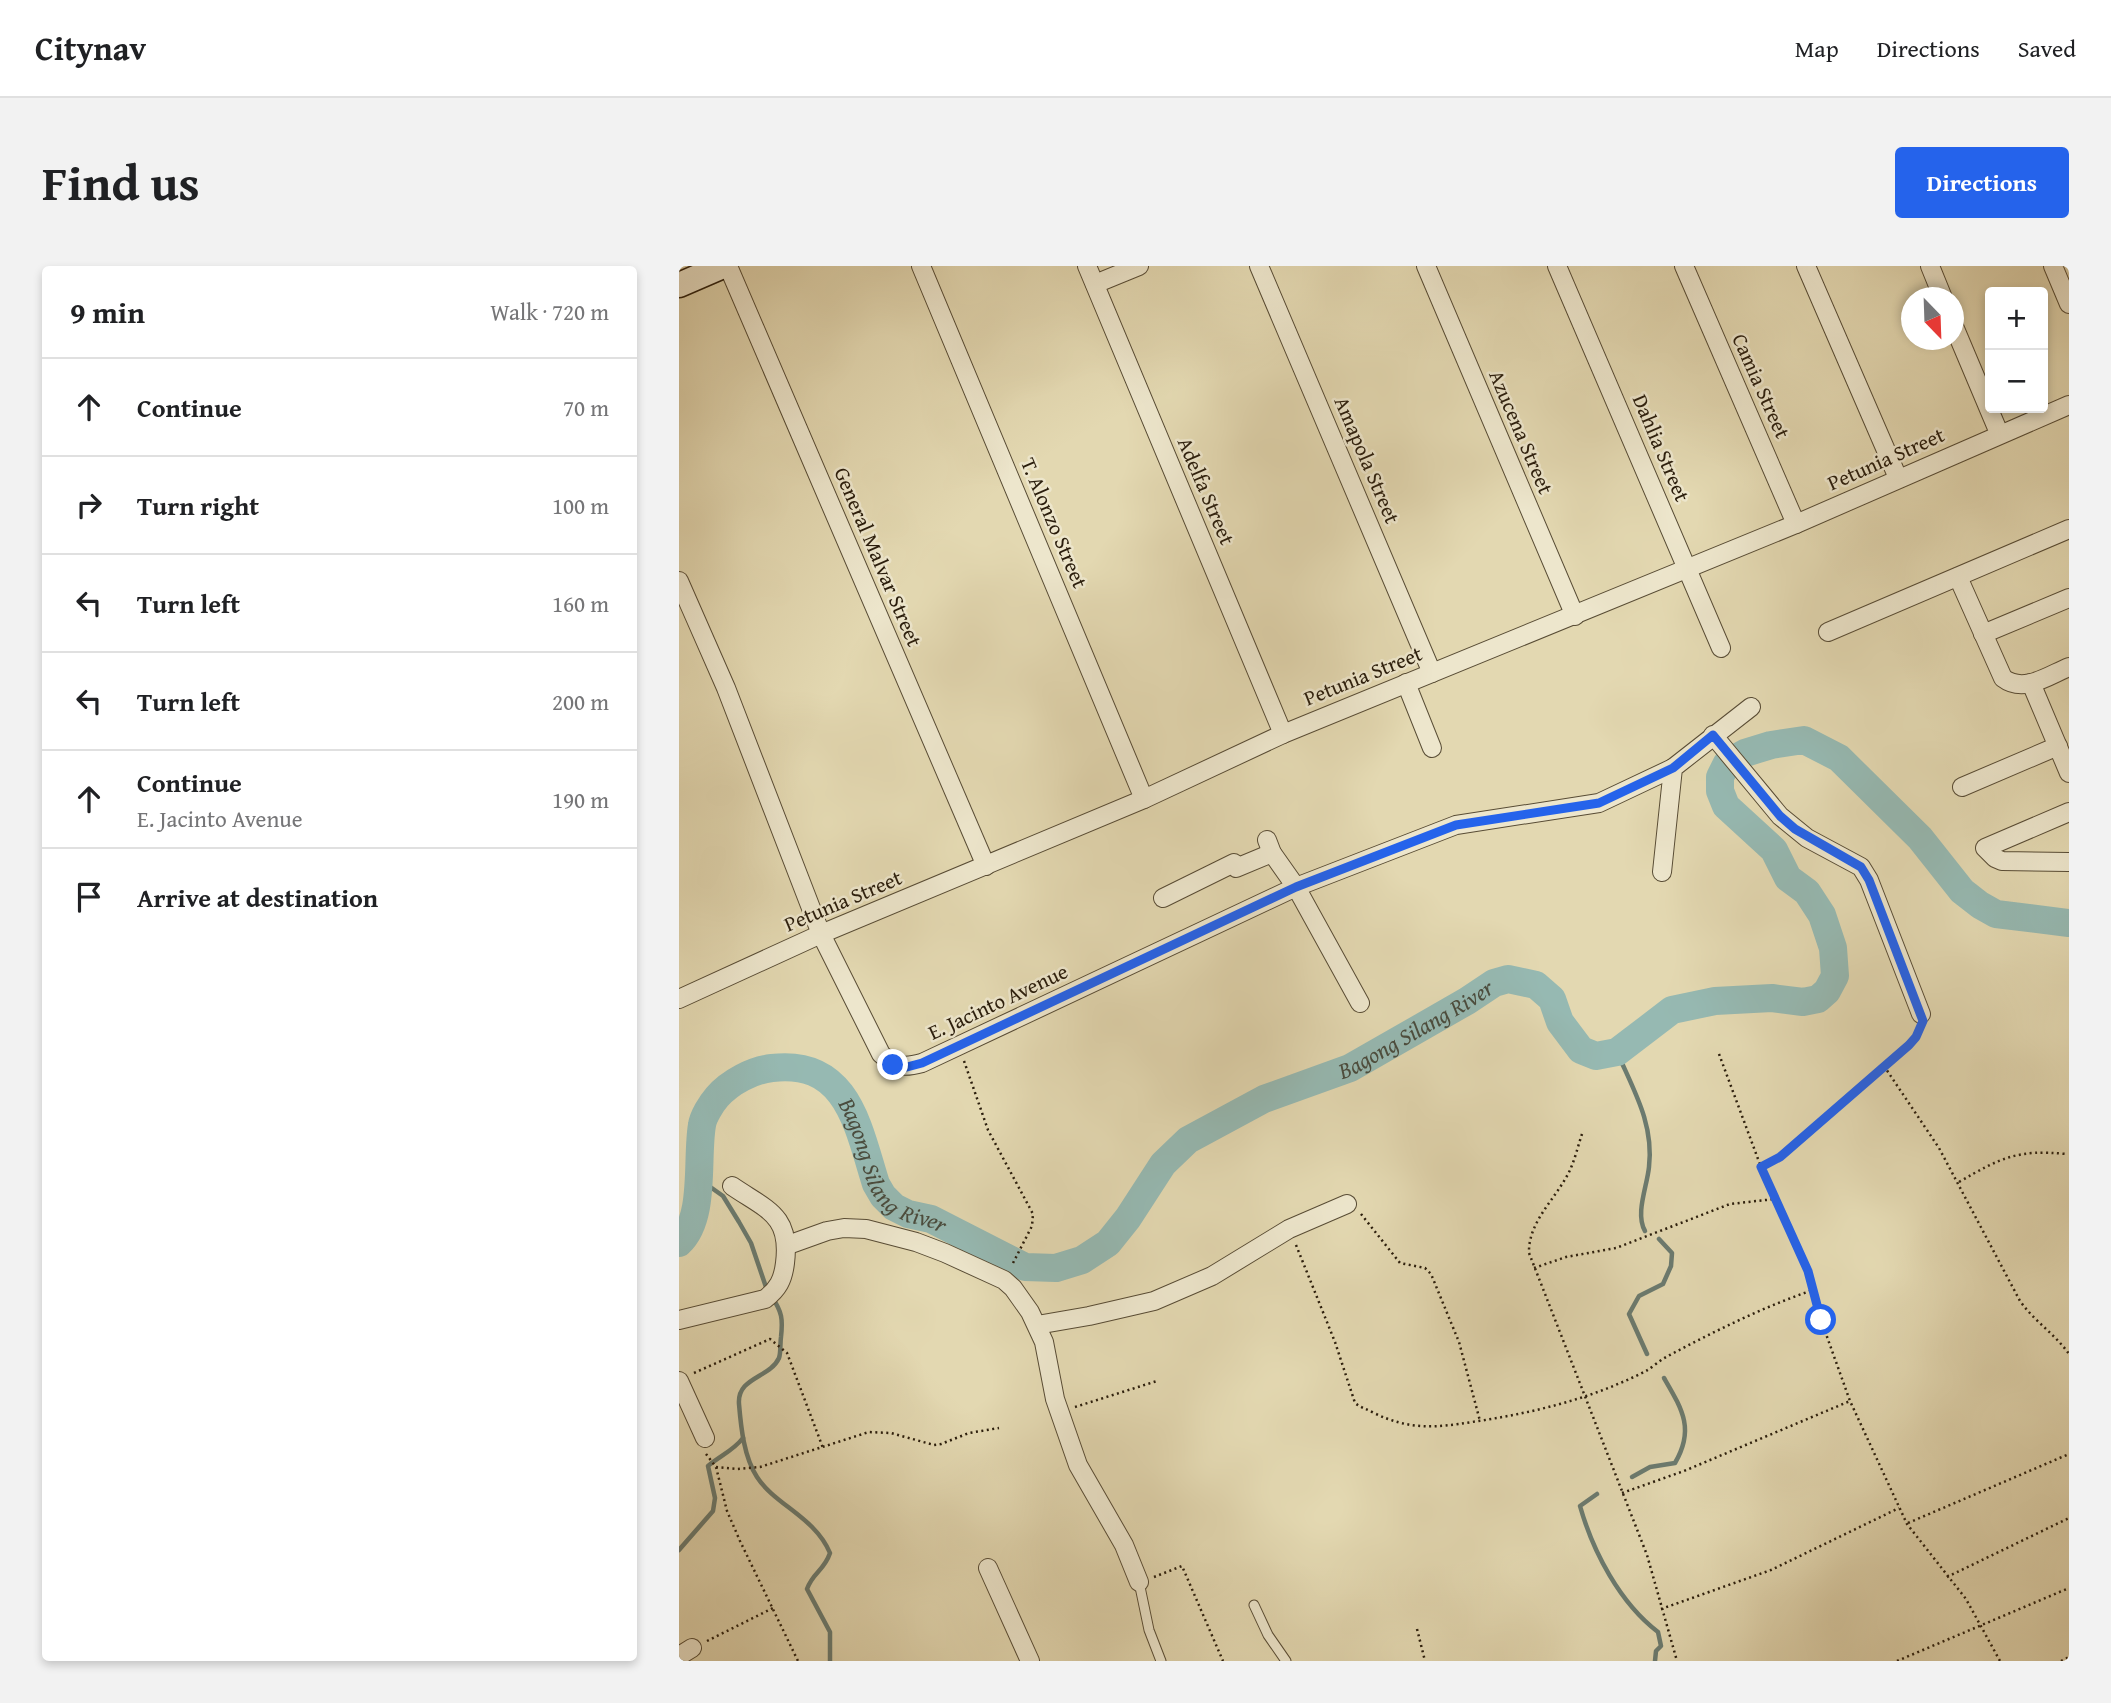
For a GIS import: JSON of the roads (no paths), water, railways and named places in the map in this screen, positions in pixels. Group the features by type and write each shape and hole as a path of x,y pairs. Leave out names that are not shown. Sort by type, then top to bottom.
{"street":[{"path":"679,285 723,266"},
{"name":"General Malvar Street","path":"728,266 986,866"},
{"name":"T. Alonzo Street","path":"921,266 1144,799"},
{"name":"Adelfa Street","path":"1087,266 1283,734"},
{"path":"1095,284 1139,266"},
{"name":"Amapola Street","path":"1259,266 1433,673"},
{"name":"Azucena Street","path":"1426,266 1575,615"},
{"name":"Dahlia Street","path":"1557,266 1721,648"},
{"name":"Camia Street","path":"1684,266 1796,524"},
{"path":"1806,266 1898,478"},
{"path":"1930,266 1939,287"},
{"path":"2053,266 2069,304"},
{"path":"1964,348 1999,433"},
{"name":"Petunia Street","path":"679,999 821,934 1144,799 1283,734 1796,524 1999,433 2069,405"},
{"path":"1828,632 2069,529"},
{"path":"1958,577 2003,678 2020,685 2069,667"},
{"name":"E. Jacinto Avenue","path":"679,581 726,688 821,934 881,1054 893,1065 907,1067 922,1063 1296,887 1456,825 1599,803 1673,768 1751,707"},
{"path":"1983,634 2069,597"},
{"path":"1406,683 1432,748"},
{"path":"2031,683 2069,772"},
{"path":"1713,735 1780,816 1795,829 1861,867 1869,880 1921,1014"},
{"path":"1962,787 2058,746"},
{"path":"1662,872 1673,768"},
{"path":"2069,812 1985,848 1995,858 2011,862 2069,862"},
{"path":"1163,898 1233,864 1236,868 1270,846 1296,887 1360,1003"},
{"path":"679,1320 770,1296 782,1280 788,1245 782,1224 774,1215 732,1186"},
{"path":"1037,1325 1154,1301 1212,1276 1289,1229 1347,1204"},
{"path":"788,1245 827,1231 844,1228 866,1229 945,1252 1004,1280 1023,1300 1037,1325 1050,1364 1059,1412 1078,1465 1124,1545 1139,1582"},
{"path":"685,1378 706,1447"},
{"path":"988,1568 1030,1661"}],"lane":[{"path":"1139,1582 1149,1630 1161,1661"},
{"path":"1254,1605 1268,1635 1286,1661"}],"waterway":[{"name":"Bagong Silang River","path":"679,1243 687,1232 697,1204 700,1139 706,1114 728,1086 765,1069 798,1068 818,1074 834,1086 846,1101 855,1120 876,1184 894,1207 908,1214 931,1219 1025,1267 1056,1268 1082,1260 1108,1243 1128,1218 1163,1164 1188,1140 1264,1099 1350,1068 1494,983 1508,979 1536,985 1552,999 1560,1022 1581,1050 1596,1056 1617,1052 1672,1010 1715,1001 1772,998 1803,1002 1818,999 1827,991 1835,976 1833,948 1822,915 1807,892 1788,878 1774,850 1726,806 1720,791 1720,777 1727,763 1745,753 1771,745 1804,740 1839,758 1920,838 1962,891 1980,905 1996,914 2069,923"},
{"path":"1617,1052 1636,1094 1649,1136 1649,1167 1641,1209 1645,1231"},
{"path":"699,1179 723,1196 739,1222 751,1243 767,1290"},
{"path":"1647,1354 1629,1314 1639,1296 1663,1284 1671,1266 1672,1253 1659,1239"},
{"path":"772,1297 782,1320 780,1356 775,1365 743,1388 739,1404 742,1432 749,1461 757,1477 774,1496 815,1530 830,1553 807,1589 830,1632 830,1661"},
{"path":"1632,1477 1650,1467 1675,1463 1681,1451 1684,1419 1664,1378"},
{"path":"679,1550 713,1511 715,1498 708,1466 743,1438"},
{"path":"1597,1494 1580,1506 1592,1541 1620,1592 1658,1632 1661,1646 1656,1651 1655,1661"}]}
